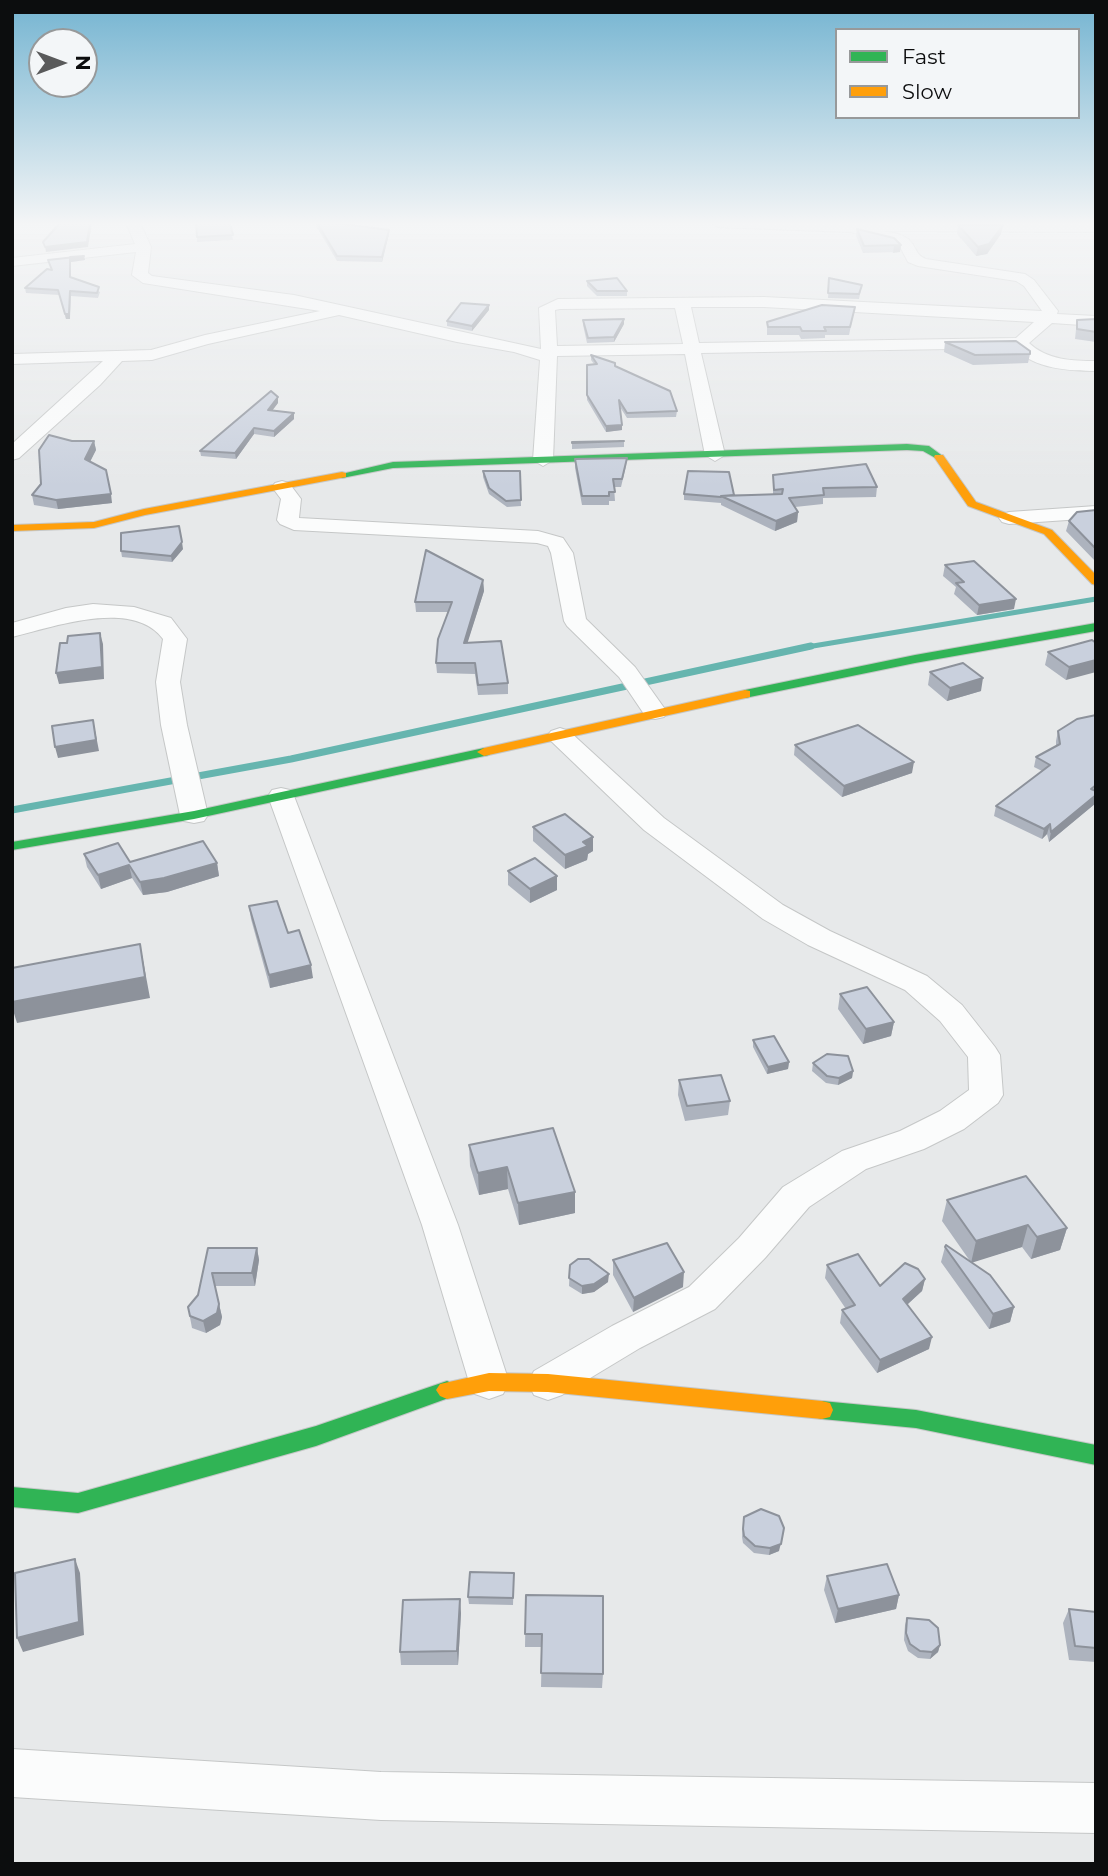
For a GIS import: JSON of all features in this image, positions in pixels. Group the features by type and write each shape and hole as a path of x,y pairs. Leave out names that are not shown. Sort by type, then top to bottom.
{"street":[{"path":"335,311 517,347 548,349 1020,343 1048,318 1050,311"},
{"path":"543,460 547,311"},
{"path":"683,311 715,455"},
{"path":"904,311 1096,321"},
{"path":"911,311 933,345"},
{"path":"12,359 152,355 205,340 341,312"},
{"path":"1020,343 1024,350 1048,359 1080,366 1096,366"},
{"path":"12,454 94,381 117,356"},
{"path":"12,528 94,525 144,512 378,466 925,449 937,454 972,504 1048,532 1095,582"},
{"path":"282,487 290,499 287,520 294,524 538,537 556,542 562,553 575,621 627,672 655,712"},
{"path":"1009,518 1096,512"},
{"path":"12,630 66,615 93,611 134,614 163,623 175,639 168,682 174,724 194,815"},
{"path":"12,846 194,815 560,736 655,712 915,659 1096,626"},
{"path":"548,1383 626,1336 702,1297 752,1248 796,1197 854,1160 912,1140 952,1120 986,1095 984,1055 951,1013 916,983 773,912 654,824 560,736"},
{"path":"281,796 440,1225 489,1382"},
{"path":"12,1497 78,1503 316,1437 446,1390 489,1382 548,1383 916,1419 1096,1455"},
{"path":"12,1773 381,1796 1096,1808"}],"building":[{"path":"455,311 485,311 472,326 447,321"},
{"path":"804,311 854,311 850,327 824,327 826,331 802,331 800,327 768,327 767,322"},
{"path":"624,319 614,337 588,338 583,320"},
{"path":"1096,319 1096,332 1077,329 1077,320"},
{"path":"1016,341 1030,351 1030,354 975,355 945,342"},
{"path":"591,355 615,363 615,366 670,391 677,411 627,413 619,400 622,425 606,426 587,395 587,365 597,364"},
{"path":"271,391 278,397 268,410 294,413 274,431 254,428 235,453 200,451"},
{"path":"49,435 72,441 94,441 85,459 106,470 111,494 56,500 32,495 41,484 39,450"},
{"path":"627,458 622,479 613,479 615,492 609,492 609,496 582,496 575,459"},
{"path":"866,464 877,487 823,488 824,495 789,498 798,512 776,521 721,496 782,494 783,489 774,490 773,475"},
{"path":"483,471 520,471 521,500 506,501 489,488"},
{"path":"688,471 729,472 734,495 721,497 684,494"},
{"path":"1096,510 1096,549 1069,521 1077,512"},
{"path":"179,526 182,542 171,556 121,551 121,533"},
{"path":"426,550 483,580 464,643 501,641 508,683 478,685 475,663 436,663 438,639 452,602 415,602"},
{"path":"974,561 1016,599 979,605 956,583 964,582 945,565"},
{"path":"100,633 102,667 56,673 60,643 67,643 68,636"},
{"path":"1092,640 1096,643 1096,660 1069,667 1048,652"},
{"path":"963,663 983,678 950,688 930,672"},
{"path":"1096,715 1096,785 1091,789 1096,791 1096,795 1051,832 1050,824 1044,829 996,806 1050,765 1036,757 1060,744 1058,731 1077,719"},
{"path":"93,720 96,740 55,747 52,726"},
{"path":"858,725 914,762 844,786 795,745"},
{"path":"565,814 593,837 583,842 588,846 565,855 533,827"},
{"path":"203,841 217,863 140,882 129,865 98,875 84,854 118,843 130,862"},
{"path":"535,858 557,876 530,889 508,871"},
{"path":"277,901 288,933 299,930 311,965 269,975 249,906"},
{"path":"140,944 145,977 12,1002 12,968"},
{"path":"867,987 894,1022 866,1029 840,994"},
{"path":"774,1036 789,1062 768,1067 753,1040"},
{"path":"827,1054 848,1056 853,1071 839,1078 827,1076 813,1063"},
{"path":"721,1075 730,1101 687,1106 679,1080"},
{"path":"553,1128 575,1192 518,1203 507,1167 478,1173 469,1145"},
{"path":"1026,1176 1067,1228 1037,1237 1028,1225 976,1241 947,1200"},
{"path":"667,1243 684,1272 634,1298 613,1260"},
{"path":"946,1245 990,1275 1014,1307 993,1314"},
{"path":"208,1248 257,1248 252,1273 212,1273 219,1304 217,1313 203,1321 190,1316 188,1307 198,1295"},
{"path":"858,1254 880,1286 905,1263 918,1269 925,1279 903,1299 932,1337 880,1360 842,1310 855,1305 827,1265"},
{"path":"578,1259 589,1259 609,1274 594,1284 582,1286 569,1278 570,1265"},
{"path":"761,1509 779,1516 784,1528 781,1544 770,1548 755,1546 744,1536 744,1517"},
{"path":"75,1559 79,1622 17,1638 15,1573"},
{"path":"887,1564 899,1595 838,1609 827,1576"},
{"path":"470,1572 514,1573 513,1598 468,1597"},
{"path":"526,1595 603,1596 603,1674 541,1673 542,1634 525,1634"},
{"path":"460,1599 457,1651 400,1652 403,1600"},
{"path":"1069,1609 1096,1612 1096,1648 1075,1646"},
{"path":"907,1618 929,1620 938,1628 940,1645 932,1652 920,1651 910,1644 906,1633"}],"waterway":[{"path":"804,647 1096,599"},
{"path":"804,647 811,646"},
{"path":"12,810 291,759 804,647"}],"traffic: fast":[{"path":"342,475 393,465 907,447 925,448 939,457"},
{"path":"745,694 915,659 1096,627"},
{"path":"12,846 194,815 484,752"},
{"path":"12,1497 78,1503 316,1436 447,1390"},
{"path":"822,1410 916,1419 1096,1455"}],"traffic: slow":[{"path":"939,457 972,504 1048,532 1096,582"},
{"path":"12,528 94,525 144,512 342,475"},
{"path":"484,752 745,694"},
{"path":"447,1390 489,1382 548,1383 822,1410"}]}
